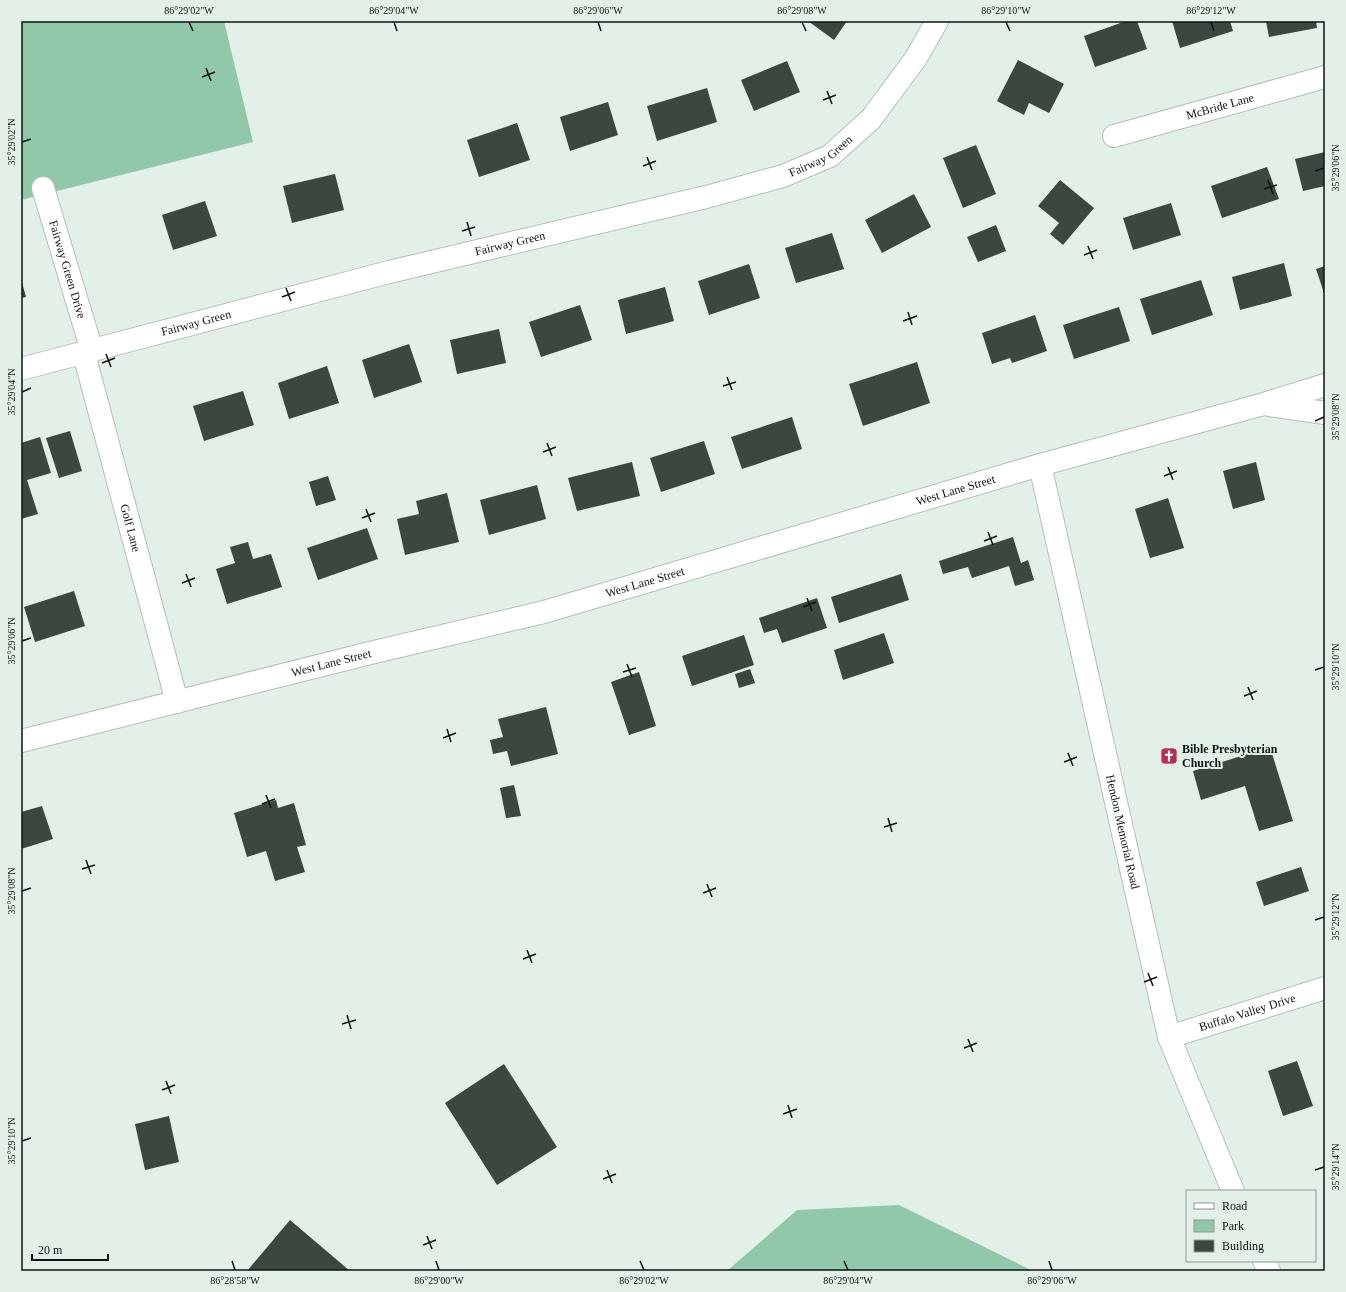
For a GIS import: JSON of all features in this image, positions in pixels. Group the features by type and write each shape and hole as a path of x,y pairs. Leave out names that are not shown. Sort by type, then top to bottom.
{"street":[{"name":"Fairway Green","path":"21,370 389,272 784,176 830,156 872,119 916,58 937,21"},
{"name":"McBride Lane","path":"1114,136 1325,77"},
{"name":"Fairway Green Drive","path":"44,188 88,353"},
{"name":"Golf Lane","path":"88,353 177,702"},
{"name":"West Lane Street","path":"21,741 370,652 544,612 1040,465 1264,404 1325,385"},
{"path":"1264,404 1325,413"},
{"name":"Hendon Memorial Road","path":"1040,465 1169,1037 1233,1190"},
{"name":"Buffalo Valley Drive","path":"1169,1037 1325,988"},
{"path":"1264,1262 1269,1271"}],"green space":[{"path":"21,21 224,21 253,142 21,200"},
{"path":"899,1205 1033,1271 727,1271 797,1210"}],"building":[{"path":"808,21 847,21 834,40"},
{"path":"1126,21 1137,21 1147,49 1095,67 1084,36"},
{"path":"1172,21 1230,21 1233,31 1180,48"},
{"path":"1266,21 1316,21 1317,28 1269,37"},
{"path":"1018,60 1064,84 1049,113 1029,103 1024,115 997,101"},
{"path":"787,61 800,92 754,111 741,80"},
{"path":"707,88 717,122 657,141 647,106"},
{"path":"608,102 618,135 570,151 560,117"},
{"path":"517,123 530,160 479,177 467,140"},
{"path":"976,145 996,194 963,208 943,158"},
{"path":"1325,152 1325,186 1303,191 1295,159"},
{"path":"1267,167 1279,199 1222,218 1211,186"},
{"path":"335,174 344,210 292,223 283,186"},
{"path":"1060,180 1094,208 1063,245 1050,234 1059,223 1038,206"},
{"path":"914,194 931,227 882,253 865,220"},
{"path":"205,201 217,236 173,250 162,215"},
{"path":"1171,203 1181,235 1133,250 1123,218"},
{"path":"996,225 1006,251 978,262 967,237"},
{"path":"832,233 844,269 796,283 785,248"},
{"path":"1284,263 1292,296 1240,310 1232,277"},
{"path":"749,264 760,298 709,315 698,281"},
{"path":"1325,266 1325,296 1316,269"},
{"path":"21,279 26,297 21,298"},
{"path":"1201,280 1213,315 1152,335 1140,299"},
{"path":"665,287 674,321 626,334 618,300"},
{"path":"580,305 592,340 541,357 529,322"},
{"path":"1119,307 1130,341 1074,359 1063,325"},
{"path":"1035,315 1047,351 1012,363 1010,358 992,364 982,333"},
{"path":"499,329 506,363 457,374 450,340"},
{"path":"409,344 422,382 374,398 362,360"},
{"path":"917,362 930,403 863,426 849,384"},
{"path":"327,366 339,403 289,419 278,383"},
{"path":"243,391 254,425 204,441 193,406"},
{"path":"792,417 802,449 742,469 731,437"},
{"path":"70,431 82,471 59,478 46,438"},
{"path":"40,437 51,473 27,480 38,514 21,519 21,443"},
{"path":"704,441 715,474 661,492 650,458"},
{"path":"632,462 640,496 577,511 568,478"},
{"path":"1256,462 1265,500 1233,509 1223,471"},
{"path":"328,476 336,500 316,506 309,482"},
{"path":"537,485 546,519 489,535 480,500"},
{"path":"447,493 459,542 405,555 397,519 419,514 416,501"},
{"path":"1168,498 1184,548 1150,558 1135,509"},
{"path":"367,528 378,559 318,580 307,548"},
{"path":"1013,537 1021,563 1028,560 1034,580 1015,586 1009,566 972,578 968,567 943,574 939,561"},
{"path":"248,542 253,559 271,554 282,587 227,604 216,569 235,563 230,547"},
{"path":"901,574 909,600 839,623 831,597"},
{"path":"74,591 85,626 35,642 24,607"},
{"path":"817,598 827,628 782,643 777,629 764,633 759,618"},
{"path":"884,633 894,663 843,680 834,650"},
{"path":"744,635 754,665 692,686 682,656"},
{"path":"750,669 755,683 739,688 735,674"},
{"path":"639,672 656,726 629,735 611,682"},
{"path":"546,707 558,754 511,766 507,751 493,754 490,740 503,737 498,719"},
{"path":"1270,747 1293,821 1259,831 1245,786 1201,800 1193,771"},
{"path":"514,785 521,816 506,818 500,788"},
{"path":"276,800 278,808 294,803 306,845 297,847 305,872 275,881 266,851 247,857 234,813"},
{"path":"42,806 53,839 21,849 21,812"},
{"path":"1301,867 1309,891 1264,906 1256,882"},
{"path":"1297,1061 1313,1106 1283,1116 1268,1071"},
{"path":"504,1064 557,1147 497,1185 445,1103"},
{"path":"169,1116 179,1162 145,1170 135,1124"},
{"path":"290,1220 350,1271 247,1271"}],"place":[{"name":"Bible Presbyterian Church","path":"1169,756"}]}
